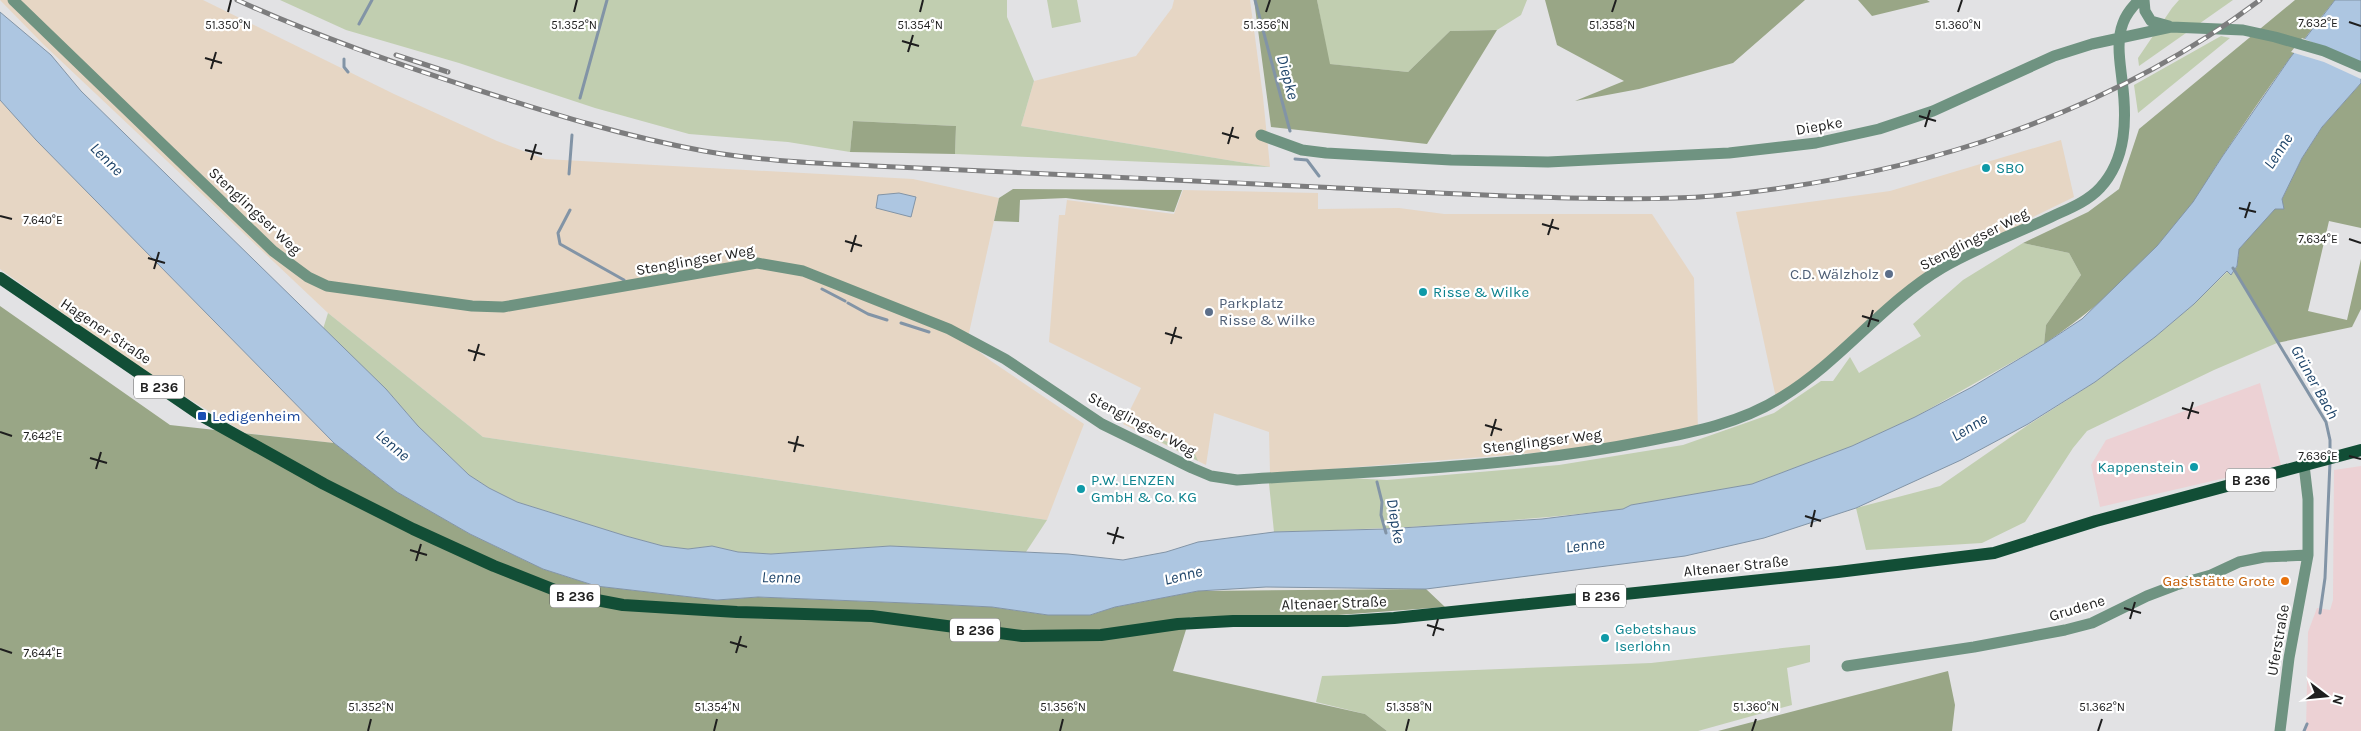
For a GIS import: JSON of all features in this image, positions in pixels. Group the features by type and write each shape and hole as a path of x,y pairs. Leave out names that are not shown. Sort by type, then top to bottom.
{"main road":[{"name":"Hagener Straße","path":"0,278 202,416 324,484 413,529 515,576 565,594 623,605 737,612 872,616 1022,636 1101,635"},
{"name":"Altenaer Straße","path":"1101,635 1178,624 1224,621 1347,621 1394,618 1838,572 1994,553 2096,521 2304,466 2359,449"}],"street":[{"name":"Stenglingser Weg","path":"12,0 272,251 308,277 327,286 472,306 503,307 756,262 778,265 803,271 949,329 1005,359 1102,424 1211,476 1237,480 1540,459 1701,430 1738,418 1783,397 1912,288 1944,267 2056,215 2098,191 2112,174 2122,147 2125,128 2125,103 2119,60 2119,37 2122,24 2139,0"},
{"path":"2144,0 2145,11 2151,21 2171,27"},
{"name":"Diepke","path":"1261,135 1302,150 1326,153 1451,160 1548,162 1729,153 1816,143 1879,129 1933,111 2054,56 2119,37 2171,27 2244,30 2324,51 2361,67"},
{"name":"Uferstraße","path":"2280,731 2289,658 2308,555 2308,499 2304,466"},
{"name":"Grudene","path":"1847,666 1974,647 2065,630 2092,623 2147,596 2176,585 2212,575 2239,562 2264,557 2308,555"}],"shaded area":[{"path":"0,0 203,0 394,94 497,141 545,159 913,179 999,198 967,342 991,361 1084,424 1047,520 483,437 328,313 43,44"},
{"path":"1174,0 1250,0 1270,167 1021,126 1034,81 1136,56 1172,8"},
{"path":"0,100 36,140 334,443 245,433 156,379 0,269"},
{"path":"2061,140 2074,197 2033,217 1878,314 1817,367 1776,398 1736,212 1890,191"},
{"path":"1183,190 1318,193 1318,209 1399,208 1444,214 1652,214 1694,278 1698,431 1620,446 1270,474 1269,432 1214,413 1206,465 1123,424 1141,388 1049,342 1059,215 1065,215 1067,200 1174,214"},
{"path":"2260,383 2281,465 2100,507 2091,465 2106,440"},
{"path":"2361,466 2361,731 2306,731 2308,632 2317,608 2330,610 2333,600 2334,470"}],"green space":[{"path":"280,0 1007,0 1007,17 1034,81 1021,126 1270,167 955,154 956,126 853,121 850,152 788,142 689,134 595,108 459,63 346,30"},
{"path":"1047,0 1077,0 1081,22 1052,28"},
{"path":"1254,0 1317,0 1330,64 1408,72 1450,31 1497,30 1427,144 1271,127"},
{"path":"1317,0 1527,0 1521,15 1497,30 1450,31 1408,72 1329,64"},
{"path":"1545,0 1805,0 1733,63 1639,89 1575,101 1624,81 1557,45"},
{"path":"1858,0 1927,0 1930,2 1872,16"},
{"path":"2179,0 2233,0 2139,66 2138,58"},
{"path":"2295,0 2335,0 2276,77 2179,223 2125,280 2086,314 2044,344 2046,325 2081,275 2069,253 2023,243 2088,212 2119,189 2139,129"},
{"path":"2221,36 2230,38 2138,113 2134,85"},
{"path":"2361,83 2361,228 2329,221 2308,311 2347,320 2361,259 2361,309 2352,327 2277,343 2235,270 2239,249 2282,199 2302,158 2322,127"},
{"path":"853,121 956,126 955,154 850,152"},
{"path":"1013,189 1182,190 1174,212 1066,198 1020,200 1019,222 994,221 999,198"},
{"path":"2023,243 2069,253 2081,275 2046,325 2044,344 1915,417 1852,446 1752,484 1631,505 1623,509 1449,525 1274,532 1268,474 1387,480 1559,465 1683,445 1774,413 1821,381 1833,381 1850,357 1859,373 1921,336 1913,324 1963,280"},
{"path":"2235,270 2277,343 2214,370 2087,431 2073,448 2025,522 1982,543 1866,550 1856,508 1940,486 2028,425 2095,382 2155,337 2194,304 2228,271 2231,275"},
{"path":"0,306 170,425 334,443 397,492 470,534 543,569 596,586 717,600 758,597 932,604 992,607 1048,615 1090,615 1115,607 1198,591 1426,589 1445,607 1338,615 1190,617 1173,671 1365,714 1387,731 0,731"},
{"path":"328,313 483,437 1047,520 1026,552 890,546 771,554 738,552 712,546 688,549 663,546 626,536 517,502 489,488 469,475 418,426 386,389 323,329"},
{"path":"1160,439 1194,452 1198,461 1159,441"},
{"path":"1810,645 1810,662 1787,668 1792,705 1698,731 1387,731 1365,714 1316,702 1322,676 1651,663"},
{"path":"1948,671 1955,705 1952,731 1718,731"}],"water":[{"name":"Lenne","path":"2335,0 2361,0 2361,83 2322,127 2302,158 2282,199 2284,209 2275,209 2239,249 2237,266 2231,275 2227,271 2194,304 2155,337 2095,382 2028,424 1961,460 1856,508 1764,538 1685,556 1426,589 1266,587 1198,591 1115,607 1090,615 1048,615 992,607 758,597 717,600 596,586 543,569 470,534 397,492 334,443 36,140 0,100 0,12 51,55 81,91 386,389 418,426 469,475 489,488 517,502 626,536 663,546 688,549 712,546 738,552 771,554 890,546 1068,554 1123,560 1166,552 1198,542 1274,532 1385,529 1542,519 1623,509 1631,505 1752,484 1852,446 1915,417 1972,387 2082,319 2157,246 2193,202 2290,58"},
{"path":"899,193 916,197 911,217 876,208 878,195"}],"pier":[{"path":"2302,38 2361,62 2361,79 2324,62 2291,52"}],"waterway":[{"path":"359,24 372,0"},
{"path":"580,98 607,0"},
{"name":"Diepke","path":"1255,0 1290,131"},
{"path":"344,59 344,67 348,72"},
{"path":"569,174 572,135"},
{"name":"Diepke","path":"1295,159 1307,160 1319,176"},
{"path":"570,210 558,233 560,244 624,280"},
{"name":"Grüner Bach","path":"2233,268 2326,422 2330,440 2330,456"},
{"path":"822,289 845,301"},
{"path":"848,303 868,314 887,320"},
{"path":"901,323 929,332"},
{"name":"Grüner Bach","path":"2320,613 2325,578 2330,462"},
{"name":"Diepke","path":"1377,482 1382,502 1381,515 1386,533"},
{"name":"Grüner Bach","path":"2304,731 2307,724"}],"railway":[{"path":"237,0 296,26 356,49 506,99 618,132 704,151 746,157 874,166 1475,195 1631,199 1714,196 1804,185 1942,154 2010,132 2076,106 2140,76 2202,40 2260,0"},
{"path":"396,55 448,72"}],"place":[{"name":"SBO","path":"1986,168"},
{"name":"C.D. Wälzholz","path":"1889,274"},
{"name":"Risse & Wilke","path":"1423,292"},
{"name":"Parkplatz Risse & Wilke","path":"1209,312"},
{"name":"Ledigenheim","path":"202,416"},
{"name":"Kappenstein","path":"2194,467"},
{"name":"P.W. LENZEN GmbH & Co. KG","path":"1081,489"},
{"name":"Gaststätte Grote","path":"2285,581"},
{"name":"Gebetshaus Iserlohn","path":"1605,638"}]}
